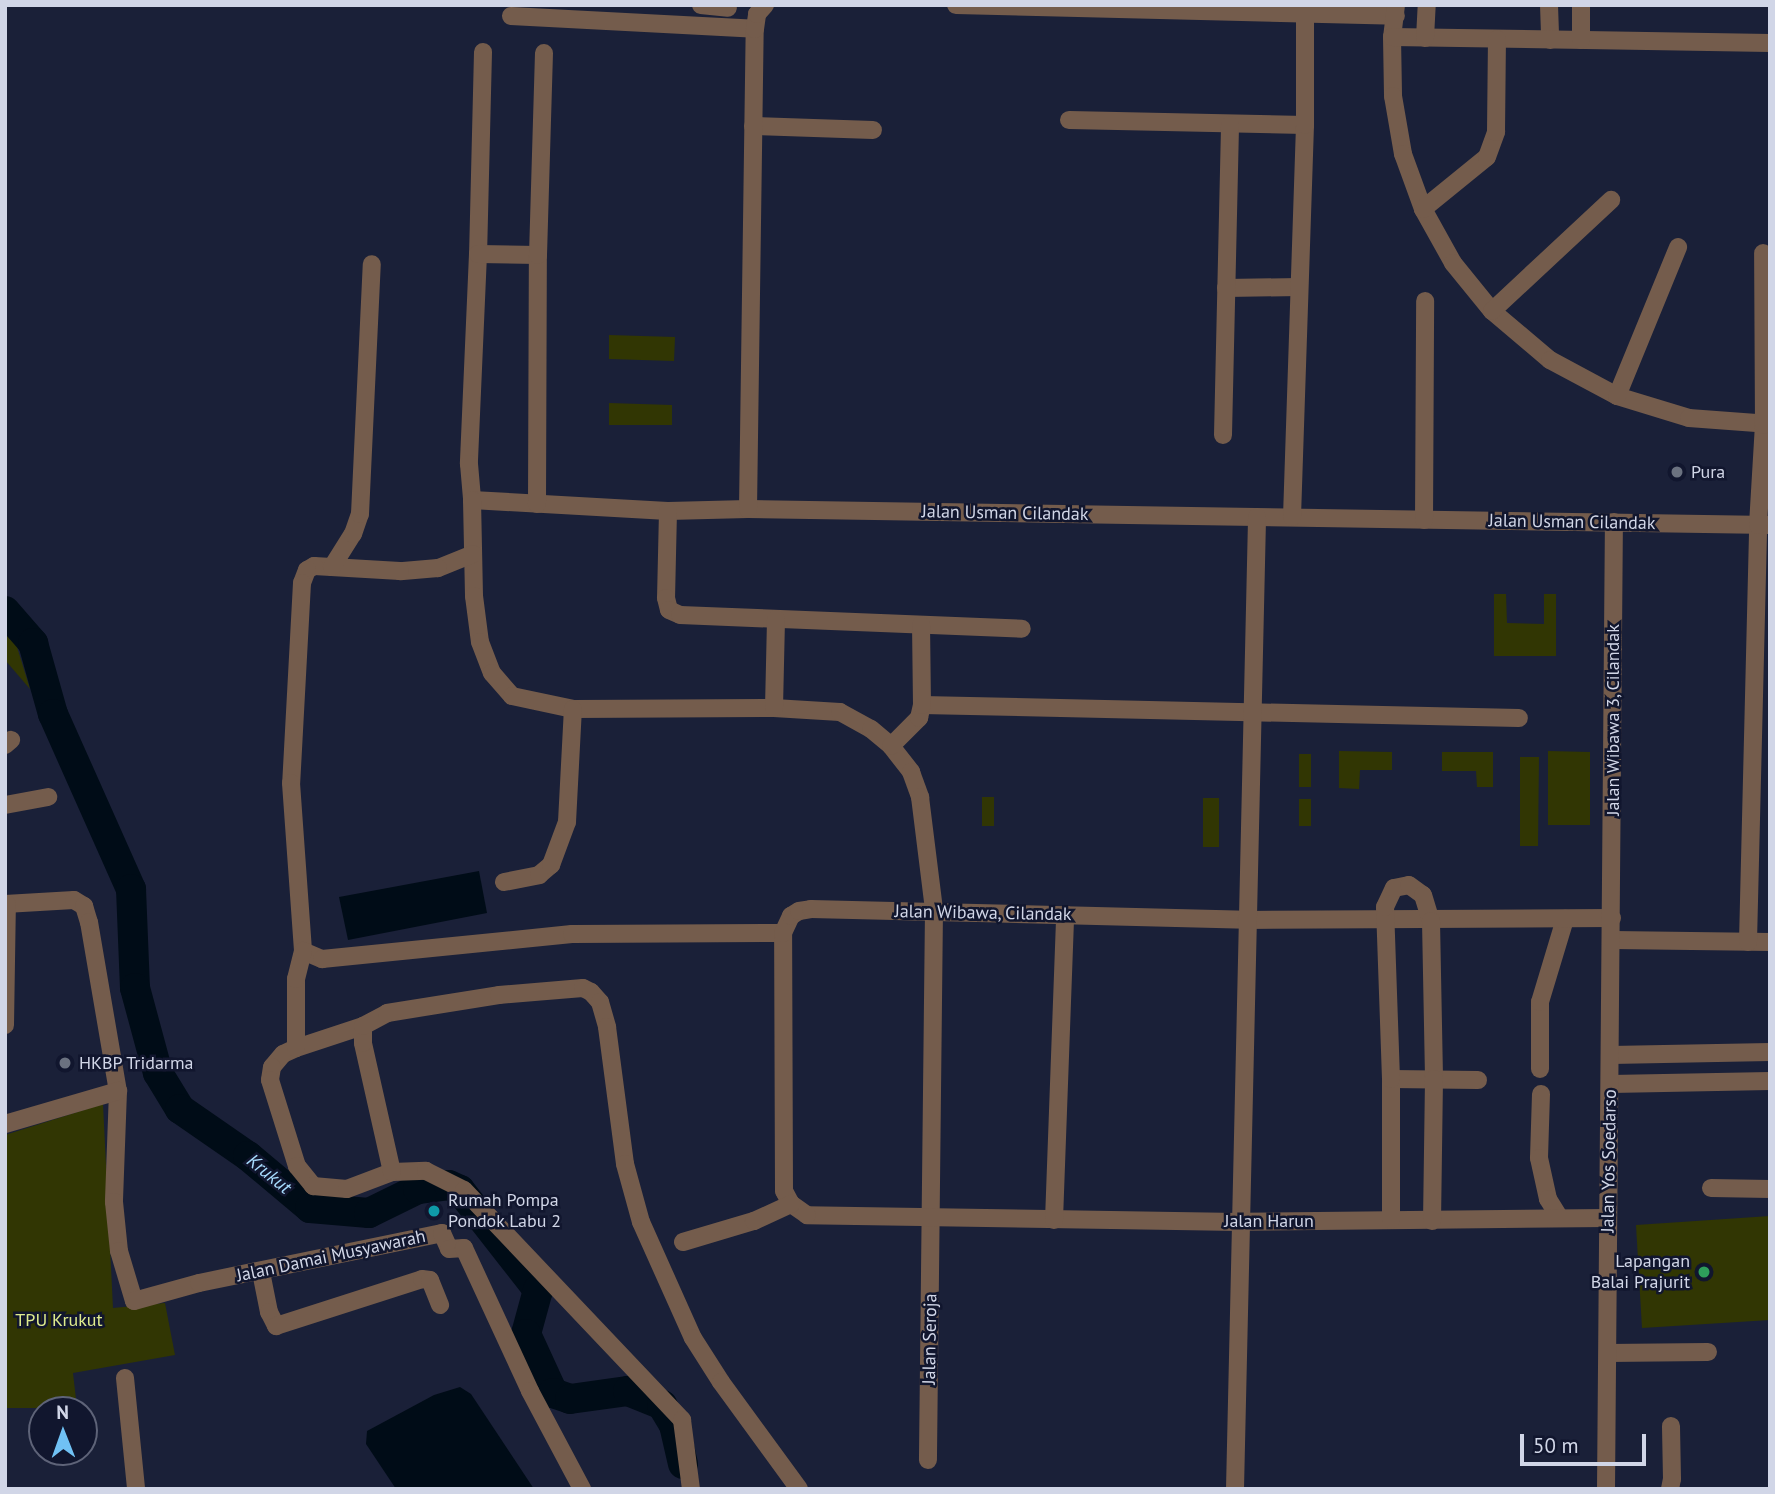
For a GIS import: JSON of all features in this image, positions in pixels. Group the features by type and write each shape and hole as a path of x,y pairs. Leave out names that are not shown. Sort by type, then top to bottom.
{"street":[{"path":"701,5 728,8"},
{"path":"748,509 755,29 757,14 765,5"},
{"path":"956,5 1396,10 1392,37 1393,96 1404,154 1423,209 1453,263 1492,311 1550,360 1617,396 1689,418 1767,424"},
{"path":"1426,5 1426,38"},
{"path":"1549,5 1550,40"},
{"path":"1581,5 1581,40"},
{"path":"1292,517 1305,125 1305,10"},
{"path":"510,16 755,29"},
{"path":"1392,37 1770,43"},
{"path":"1423,209 1486,157 1496,132 1497,39"},
{"name":"Jalan Seroja","path":"483,52 469,464 474,596 480,642 492,673 512,696 573,709 774,708 840,712 871,729 891,746 911,772 920,797 934,910 928,1460"},
{"path":"537,504 538,255 544,53"},
{"path":"1069,121 1305,125"},
{"path":"1223,435 1230,125"},
{"path":"753,126 873,130"},
{"path":"1492,311 1611,200"},
{"path":"1617,396 1678,247"},
{"path":"1748,942 1767,424 1763,253"},
{"path":"478,254 538,255"},
{"path":"332,567 353,534 360,514 372,264"},
{"path":"1226,288 1299,287"},
{"path":"1424,520 1425,301"},
{"name":"Jalan Usman Cilandak","path":"472,500 668,511 748,509 1764,525"},
{"path":"668,511 666,598 669,610 680,615 1021,629"},
{"path":"1235,1489 1257,517"},
{"name":"Jalan Wibawa 3, Cilandak","path":"1612,918 1614,523"},
{"path":"296,1048 296,979 303,951 291,783 302,583 307,570 332,567 400,571 438,568 473,554"},
{"path":"774,708 776,619"},
{"path":"891,746 919,718 922,705 921,625"},
{"path":"922,705 1520,718"},
{"path":"504,882 539,875 551,865 567,822 573,709"},
{"path":"5,805 48,797"},
{"path":"1391,1220 1391,1079 1385,907 1394,888 1409,885 1423,895 1431,921 1434,1079 1432,1220"},
{"path":"5,1025 6,904 74,900 84,906 118,1091 5,1124"},
{"name":"Jalan Wibawa, Cilandak","path":"783,933 791,916 799,911 934,910 1247,920 1612,918"},
{"path":"1054,1220 1065,914"},
{"name":"Jalan Yos Soedarso","path":"1606,1489 1612,918"},
{"path":"1540,1069 1539,1002 1565,919"},
{"path":"303,951 322,959 572,934 783,933 784,1191 791,1204 814,1216 932,1219"},
{"path":"1613,940 1770,942"},
{"path":"691,1489 682,1420 464,1190 426,1171 392,1172 347,1189 313,1186 297,1166 270,1080 272,1067 283,1054 363,1026 387,1013 499,995 583,988 591,992 600,1003 607,1027 625,1164 640,1222 693,1338 799,1489"},
{"path":"363,1026 363,1043 392,1172"},
{"path":"1611,1055 1770,1052"},
{"path":"1391,1079 1478,1080"},
{"path":"1611,1084 1770,1081"},
{"name":"Jalan Damai Musyawarah","path":"118,1091 114,1202 119,1251 134,1301 199,1283 442,1233 449,1249 464,1248 530,1391 582,1489"},
{"path":"1541,1094 1539,1158 1548,1199 1560,1218"},
{"path":"1711,1188 1770,1189"},
{"path":"683,1242 754,1221 791,1204"},
{"name":"Jalan Harun","path":"932,1219 1240,1222 1607,1218"},
{"path":"261,1272 269,1312 276,1326 422,1279 430,1280 440,1305"},
{"path":"1608,1353 1708,1352"},
{"path":"125,1378 136,1489"},
{"path":"1670,1489 1671,1426"}],"green space":[{"path":"609,335 675,337 674,361 609,359"},
{"path":"609,403 672,405 672,425 609,425"},
{"path":"1494,594 1506,594 1507,623 1544,624 1544,594 1556,594 1556,656 1494,656"},
{"path":"5,608 30,689 5,660"},
{"path":"1339,751 1392,752 1392,770 1360,770 1359,789 1339,788"},
{"path":"1548,751 1590,752 1590,825 1548,825"},
{"path":"1442,752 1493,752 1493,787 1477,787 1476,771 1442,771"},
{"path":"1299,754 1311,754 1311,787 1299,787"},
{"path":"1520,757 1539,757 1538,846 1520,846"},
{"path":"982,797 994,797 994,826 982,826"},
{"path":"1203,798 1219,798 1219,847 1203,847"},
{"path":"1299,799 1311,799 1311,826 1299,826"},
{"name":"TPU Krukut","path":"103,1104 113,1308 165,1303 175,1355 73,1373 76,1396 28,1396 28,1408 5,1408 5,1135"},
{"name":"Lapangan Balai Prajurit","path":"1770,1216 1770,1320 1642,1328 1636,1225"}],"shaded area":[{"path":"479,871 487,913 348,940 339,897"},
{"path":"460,1387 471,1394 534,1489 396,1489 366,1444 367,1431 434,1395"}],"waterway":[{"name":"Krukut","path":"5,611 33,643 53,714 131,889 135,988 158,1073 180,1109 248,1156 310,1208 369,1213 418,1189 449,1185 460,1190 538,1290 526,1334 553,1393 570,1399 628,1391 662,1405 674,1425 683,1464"}],"place":[{"name":"Pura","path":"1677,472"},
{"name":"HKBP Tridarma","path":"65,1063"},
{"name":"Rumah Pompa Pondok Labu 2","path":"434,1211"},
{"name":"Lapangan Balai Prajurit","path":"1704,1272"}]}
